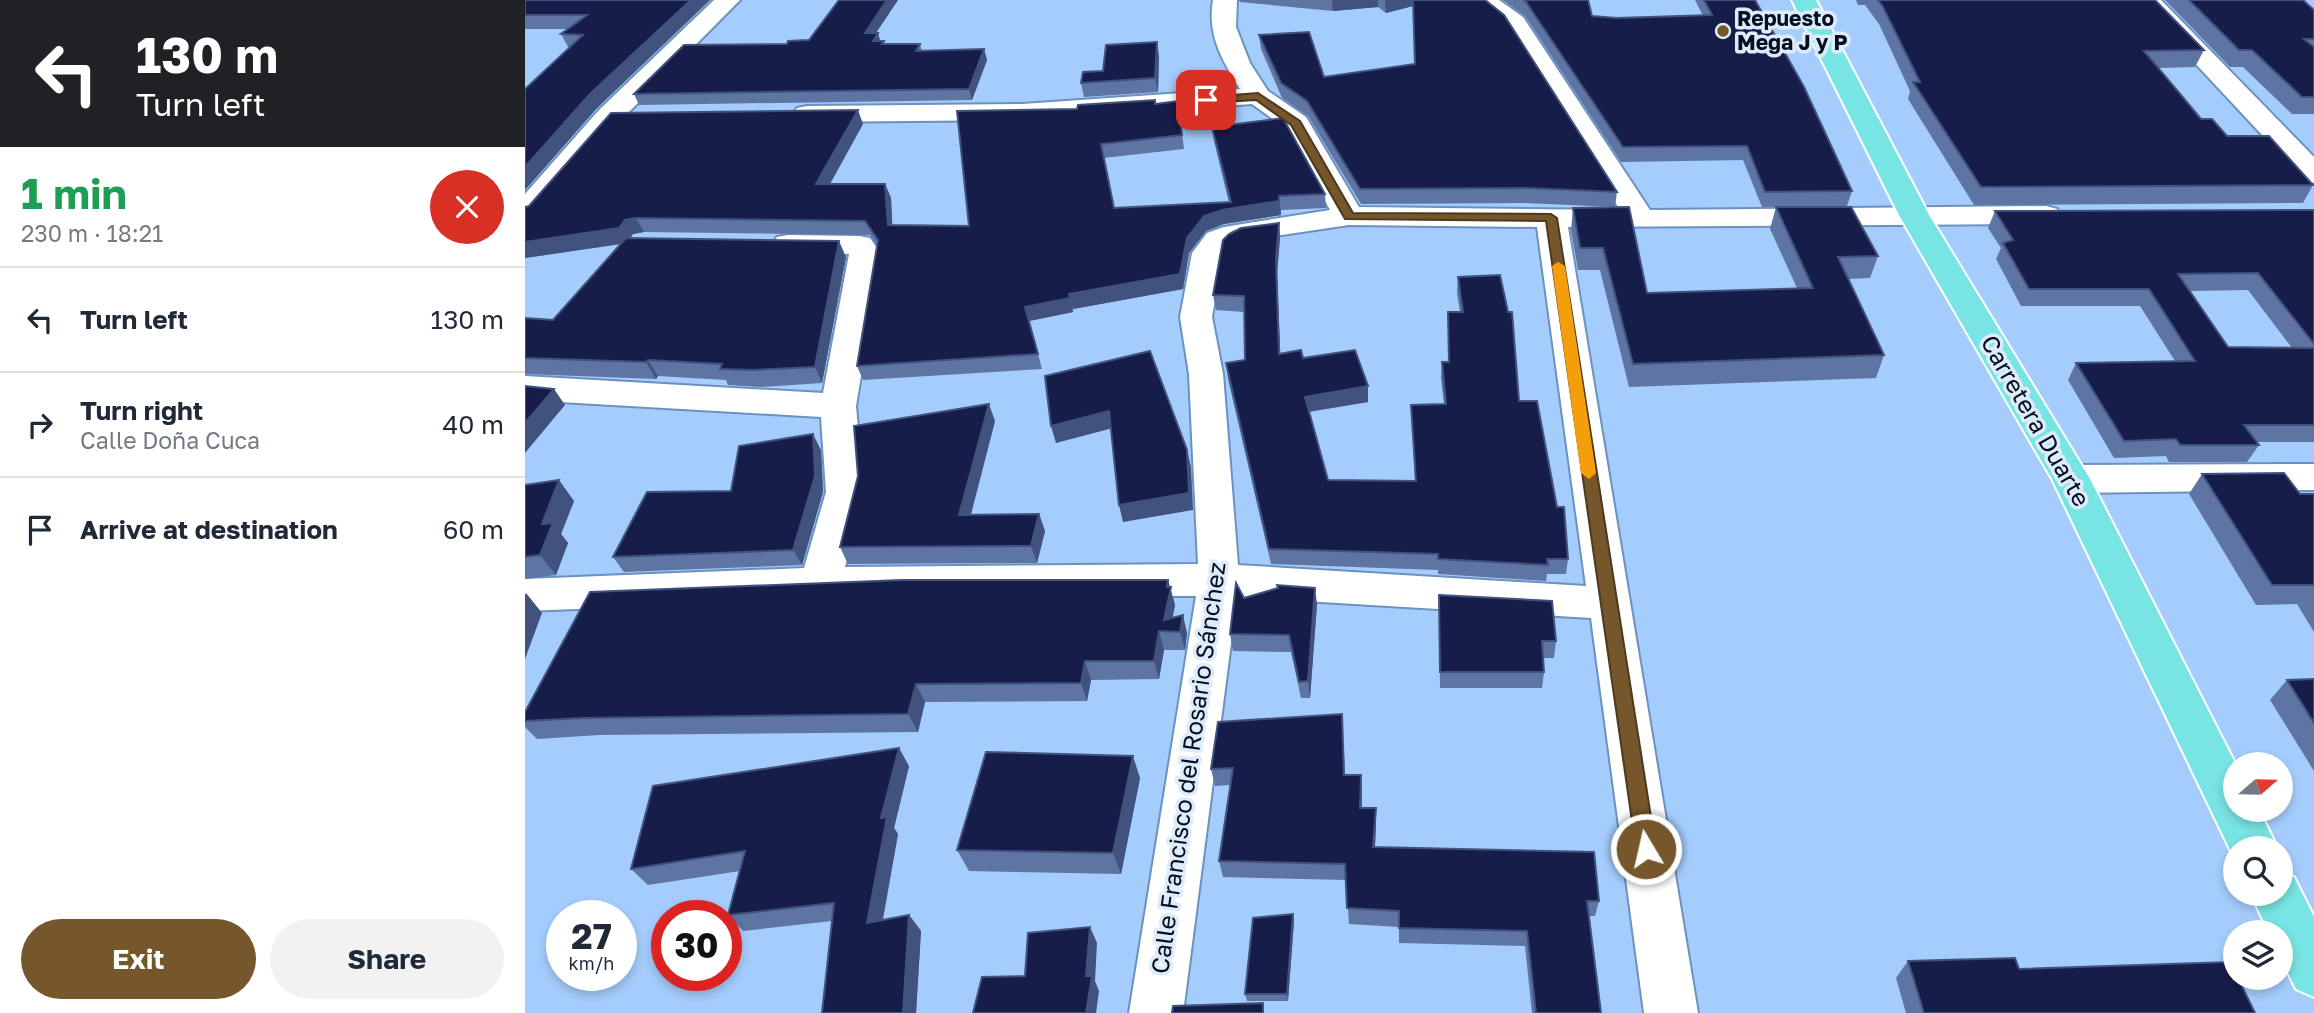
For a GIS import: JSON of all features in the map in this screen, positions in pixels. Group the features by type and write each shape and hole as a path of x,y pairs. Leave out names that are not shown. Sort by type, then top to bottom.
{"main road":[{"name":"Carretera Duarte","path":"1804,0 1914,215 2071,479 2248,836"},
{"path":"2282,906 2314,971"}],"street":[{"path":"525,212 609,116 728,0"},
{"path":"1225,0 1221,13 1229,50 1258,96 1296,123 1349,216"},
{"path":"1484,0 1514,22 1641,219"},
{"path":"2148,0 2314,174"},
{"path":"786,115 1022,113 1258,96"},
{"path":"609,116 650,116"},
{"name":"Calle Francisco del Rosario Sánchez","path":"1156,1013 1219,580 1213,452 1206,374 1196,317 1208,253 1218,240 1235,233 1349,216 1641,219 2080,215"},
{"path":"1551,218 1671,1013"},
{"path":"765,244 859,245 865,254 838,406 845,492 820,583"},
{"path":"525,388 838,406"},
{"path":"2071,479 2314,477"},
{"path":"525,595 820,583 1219,580 1607,603"}],"building":[{"path":"525,0 691,0 590,94 525,167 525,89 583,35 561,34 587,15 525,15"},
{"path":"839,0 887,0 865,33 878,33 873,41 884,41 882,44 920,44 916,51 984,49 969,89 634,94 684,45 787,44 788,41 809,40"},
{"path":"1413,0 1485,0 1504,15 1617,192 1526,188 1360,189 1307,101 1281,83 1259,35 1309,32 1324,77 1415,64"},
{"path":"1524,0 1588,0 1592,16 1617,18 1712,15 1704,0 1755,0 1804,87 1852,191 1765,192 1747,146 1623,147"},
{"path":"1878,0 2155,0 2204,50 2144,51 2201,119 2212,119 2227,136 2269,136 2313,185 1981,187 1913,82 1920,82"},
{"path":"2189,0 2303,0 2314,10 2314,39 2304,39 2314,47 2314,97 2302,97 2252,50 2239,50"},
{"path":"1157,42 1155,78 1081,83 1083,72 1103,71 1106,45"},
{"path":"1155,100 1155,104 1178,101 1182,135 1101,144 1114,208 1231,202 1212,127 1283,118 1325,194 1279,196 1279,201 1222,210 1204,216 1187,238 1180,274 1069,294 1070,298 1025,307 1038,354 857,366 878,240 865,221 636,218 625,220 619,228 525,242 525,207 529,206 611,113 858,110 816,184 885,184 888,225 969,226 957,111 1077,109 1078,105"},
{"path":"1629,207 1647,293 1813,288 1776,207 1851,207 1878,256 1838,257 1884,355 1633,364 1603,248 1580,248 1573,208"},
{"path":"2314,210 2314,344 2258,273 2178,274 2228,347 2314,348 2314,425 2244,425 2259,445 2180,445 2176,439 2124,441 2076,363 2195,361 2149,289 2029,289 2003,243 2013,240 1995,211"},
{"path":"1279,223 1276,259 1279,354 1301,350 1303,358 1355,350 1368,386 1305,397 1328,480 1416,481 1411,405 1446,404 1442,362 1449,362 1448,312 1463,312 1458,277 1500,275 1508,312 1512,312 1519,401 1537,401 1557,507 1564,507 1568,559 1547,559 1548,565 1438,559 1438,554 1269,549 1226,363 1245,360 1244,296 1213,295 1223,240 1241,228"},
{"path":"626,238 839,241 815,367 720,369 722,364 525,358 525,318 553,320"},
{"path":"1150,351 1187,450 1189,493 1119,505 1109,411 1051,426 1045,376"},
{"path":"525,386 554,389 525,423"},
{"path":"989,404 959,515 1039,514 1031,546 840,547 858,476 854,426"},
{"path":"813,434 815,476 793,550 613,557 647,492 731,491 739,446"},
{"path":"2284,473 2300,494 2314,494 2314,585 2272,585 2202,474"},
{"path":"559,480 542,524 553,523 540,555 525,557 525,485"},
{"path":"902,580 1168,580 1167,587 1171,587 1164,620 1183,615 1180,632 1159,631 1154,661 1085,661 1081,683 916,684 908,714 525,721 525,712 590,592"},
{"path":"1236,583 1244,598 1278,588 1277,585 1315,588 1308,681 1299,682 1289,635 1230,634"},
{"path":"1439,595 1552,601 1556,641 1542,641 1544,672 1440,672"},
{"path":"2314,679 2314,723 2287,680"},
{"path":"1342,714 1344,775 1361,775 1360,808 1376,808 1373,847 1594,852 1599,901 1587,901 1601,1013 1536,1013 1527,931 1399,928 1399,911 1347,908 1345,864 1219,861 1233,768 1211,769 1218,722"},
{"path":"899,748 881,818 887,817 867,923 909,915 903,1013 822,1013 834,903 742,913 742,900 732,900 745,851 631,869 653,786"},
{"path":"986,752 1133,756 1113,853 957,850"},
{"path":"1293,914 1287,994 1245,994 1253,918"},
{"path":"1090,927 1086,976 1092,976 1086,1013 973,1013 982,977 1025,976 1028,933"},
{"path":"2015,958 2019,969 2223,962 2223,990 2244,990 2255,1013 1924,1013 1908,961"},
{"path":"1263,1003 1263,1013 1172,1013 1173,1006"}],"slow traffic":[{"path":"1558,266 1589,473"}],"place":[{"name":"Repuesto Mega J y P","path":"1723,31"}],"route":[{"path":"1206,100 1258,96 1296,123 1349,216 1551,218 1646,849"}]}
